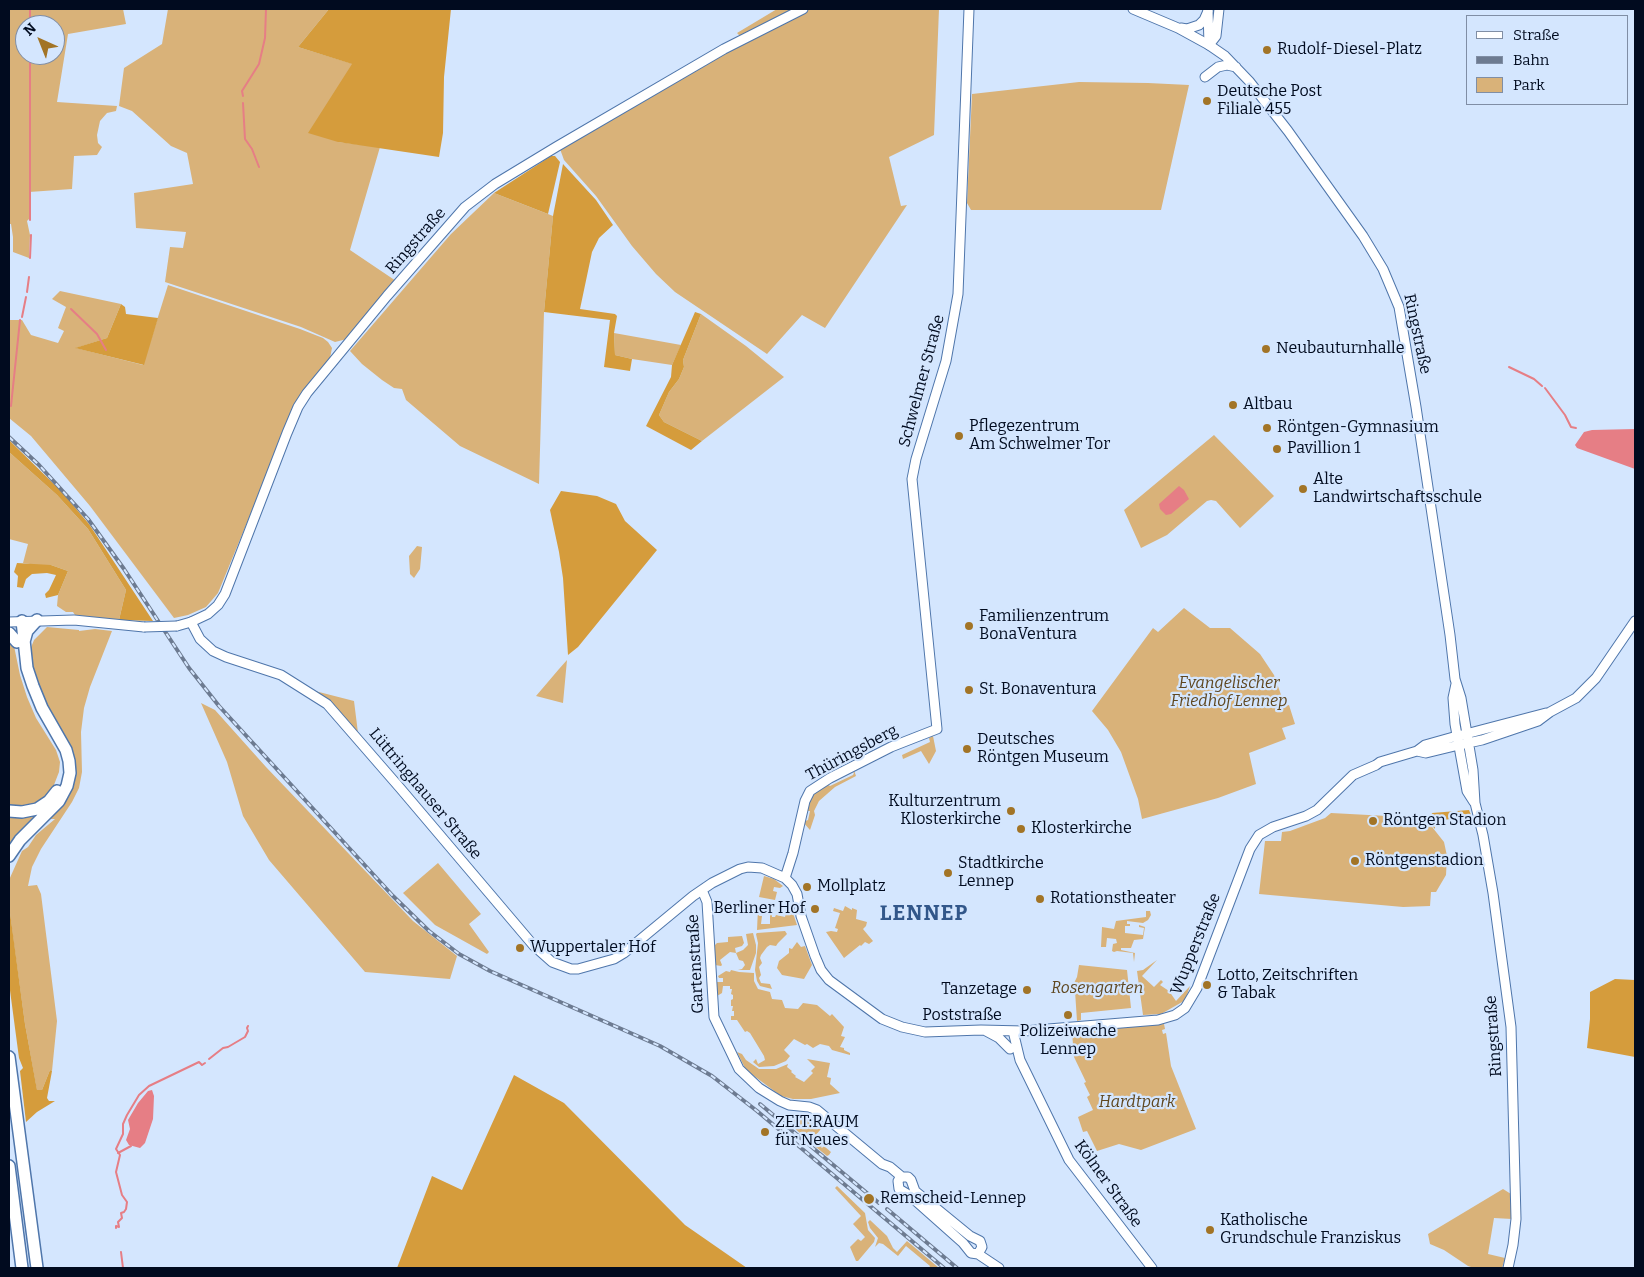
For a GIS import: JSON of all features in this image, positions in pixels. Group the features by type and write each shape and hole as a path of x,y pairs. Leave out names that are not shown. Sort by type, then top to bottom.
{"highway":[{"path":"9,811 29,812 45,805 58,790 63,774 60,753 38,716 24,683 21,643 27,631 37,620"},
{"path":"9,856 20,840 59,801 67,786 70,773 66,750 35,692 15,621"},
{"path":"9,633 21,643"},
{"path":"9,1057 37,1268"},
{"path":"9,1166 22,1268"}],"street":[{"name":"Ringstraße","path":"191,622 211,611 225,594 286,434 307,393 393,289 466,207 495,184 556,147 724,49 802,9"},
{"name":"Schwelmer Straße","path":"937,729 912,479 946,361 958,294 969,9"},
{"name":"Ringstraße","path":"1133,9 1178,28 1209,45 1237,67 1267,103 1363,236 1384,269 1395,295 1401,318 1416,407 1456,684 1461,698 1468,738 1475,803 1490,874 1511,1028 1516,1219 1508,1268"},
{"path":"1209,45 1216,36 1219,9"},
{"path":"1178,28 1188,29 1199,25 1204,20 1208,10"},
{"path":"1208,10 1209,45"},
{"path":"1205,77 1218,67 1226,65 1237,67"},
{"path":"15,621 74,620 144,627 177,626 191,622"},
{"name":"Wupperstraße","path":"1010,1031 1158,1020 1172,1017 1186,1008 1200,981 1255,839 1268,829 1306,816 1317,810 1362,764 1374,760 1380,762 1415,752 1424,745 1468,738 1482,740 1538,721 1586,690 1635,621"},
{"name":"Lüttringhauser Straße","path":"191,622 200,639 212,651 281,674 327,704 534,946 544,957 558,965 578,969 598,965 624,954 702,890 729,874 748,868 766,869 785,878"},
{"name":"Ringstraße","path":"1456,684 1453,703 1458,741 1467,791 1475,803"},
{"name":"Thüringsberg","path":"785,878 805,801 810,791 830,778 893,746 937,729"},
{"name":"Poststraße","path":"785,878 797,894 803,920 822,970 829,980 842,991 882,1019 908,1029 932,1033 981,1030 1010,1031"},
{"name":"Gartenstraße","path":"702,890 708,902 714,1017 730,1053 741,1072 767,1093 786,1104 809,1107 820,1113 882,1164 884,1168 900,1179"},
{"name":"Kölner Straße","path":"981,1030 996,1036 1020,1060"},
{"path":"1010,1031 1010,1049"},
{"name":"Kölner Straße","path":"1010,1031 1020,1060 1071,1162 1152,1268"},
{"path":"980,1252 982,1246 980,1241 967,1234 915,1191 910,1179 900,1179 899,1189 909,1195 962,1242 971,1253 980,1252 998,1267"}],"green space":[{"path":"9,9 123,9 126,24 68,34 65,53 65,15 15,15 15,65 63,65 57,102 117,106 116,111 107,113 100,121 97,135 98,143 102,147 97,155 74,156 72,189 29,192 29,219 27,221 30,235 29,258 13,252 11,224 9,224"},
{"path":"168,9 329,9 298,47 353,64 338,142 380,147 350,250 396,281 347,339 335,342 301,327 165,282 170,247 183,248 186,232 136,228 134,193 193,184 187,153 171,146 132,111 119,106 124,68 162,44"},
{"path":"777,9 795,9 740,36 737,33"},
{"path":"809,9 939,9 934,135 889,157 901,206 907,205 825,328 802,315 767,354 675,292 656,274 632,246 596,196 564,160 560,149 738,44"},
{"path":"1079,82 1189,85 1161,210 971,210 967,203 972,94"},
{"path":"494,193 553,216 544,312 539,484 460,446 406,400 402,389 394,388 382,380 362,364 350,351 451,234"},
{"path":"168,285 300,329 323,338 332,348 330,358 290,418 218,593 206,607 188,615 174,618 90,506 31,436 9,418 9,320 22,320 31,335 58,343 64,331 58,328 66,307 52,299 60,291 121,304 107,338 76,348 143,365"},
{"path":"701,314 746,346 784,377 702,441 664,422 659,415 669,392 679,379 684,367 683,360"},
{"path":"614,333 681,345 672,365 632,359 615,355"},
{"path":"1214,435 1274,496 1240,528 1216,501 1207,501 1167,535 1141,548 1124,510"},
{"path":"9,452 57,495 88,529 126,590 119,620 75,615 73,612 66,612 57,606 58,595 68,571 51,565 23,563 28,544 9,539"},
{"path":"417,546 422,547 420,569 414,578 410,574 409,556"},
{"name":"Evangelischer Friedhof Lennep","path":"1184,608 1210,628 1230,628 1260,654 1274,675 1285,706 1289,705 1295,724 1282,728 1286,739 1249,753 1256,784 1218,798 1142,819 1138,799 1121,752 1108,730 1092,711 1153,628 1158,632"},
{"path":"47,627 79,631 95,629 112,631 90,687 84,708 81,732 82,772 79,788 41,849 32,867 28,886 37,885 41,894 57,1021 52,1071 50,1070 42,1090 37,1091 14,944 9,905 9,880 22,851 28,847 36,835 55,819 50,819 23,845 72,775 34,682 30,650 34,640"},
{"path":"9,636 14,646 27,697 36,718 56,750 60,762 59,772 49,795 32,806 9,806"},
{"path":"567,660 563,703 536,696 559,669"},
{"path":"30,686 41,712 63,750 67,765 67,776 64,788 54,803 19,838 9,852 9,813 27,815 41,810 57,796 64,778 63,755 35,705 28,687"},
{"path":"315,691 354,701 358,733 328,701"},
{"path":"201,703 215,710 266,767 413,921 457,956 450,979 365,972 269,860 243,816 227,762"},
{"path":"933,736 936,751 929,764 921,751 903,759 902,755 930,742 929,738"},
{"path":"854,770 856,776 835,787 819,801 814,811 815,815 810,830 803,822 808,820 810,811 805,811 813,793 827,784 830,786 853,775 852,771"},
{"name":"Röntgenstadion","path":"1331,813 1425,818 1444,842 1447,856 1446,875 1436,892 1431,892 1430,906 1403,907 1259,894 1265,841 1281,841 1282,832 1290,831 1325,818"},
{"path":"438,863 481,914 469,924 489,952 487,954 435,925 403,893"},
{"path":"764,876 774,879 783,886 780,888 774,887 773,891 777,892 775,900 759,897"},
{"path":"845,906 852,910 852,908 857,910 856,919 867,922 863,929 873,941 869,944 865,942 844,958 826,932 837,932 838,929 835,928 840,913 833,911 834,908 843,911"},
{"path":"758,908 760,908 759,916 762,916 761,924 770,924 770,912 772,912 772,917 776,915 785,917 786,913 793,913 797,925 757,930"},
{"path":"1146,911 1150,911 1151,915 1148,920 1143,923 1127,921 1127,924 1130,924 1130,926 1125,926 1125,933 1143,935 1144,928 1139,927 1139,925 1145,927 1143,939 1134,940 1131,948 1121,948 1121,950 1135,953 1134,962 1133,953 1112,951 1113,944 1117,943 1116,939 1107,938 1106,947 1101,947 1102,927 1114,929 1116,921 1146,917"},
{"path":"785,931 787,934 776,946 770,945 767,947 760,958 762,963 759,967 761,975 759,978 761,983 770,984 772,989 760,986 755,970 758,943 756,934"},
{"path":"753,933 756,953 750,970 738,970 742,969 745,965 743,961 739,960 736,953 748,945 746,934"},
{"path":"742,936 744,943 742,946 735,948 736,953 730,952 720,960 721,966 715,965 714,946 717,943 728,942 728,937"},
{"path":"797,942 801,947 805,946 812,965 804,979 782,975 777,968 779,961 789,953 789,948 792,949"},
{"path":"1157,960 1142,976 1154,987 1161,980 1163,982 1160,985 1169,991 1176,1001 1190,986 1184,1001 1161,1014 1143,1015 1137,971 1143,970"},
{"name":"Rosengarten","path":"1079,965 1127,970 1131,1008 1081,1013 1081,1020 1077,1021 1075,991 1071,989 1077,977"},
{"path":"731,970 754,973 754,981 758,989 770,992 772,999 782,1000 785,1008 798,1009 803,1003 817,1005 830,1016 832,1014 844,1027 841,1036 845,1037 840,1047 844,1048 850,1055 832,1050 829,1046 820,1044 813,1048 794,1039 784,1050 790,1056 786,1061 774,1066 759,1067 753,1062 756,1059 758,1064 765,1060 764,1056 750,1033 745,1032 737,1020 731,1020 731,1016 734,1016 733,1006 731,1006 731,1000 733,999 732,989 730,989 730,986 723,986 722,993 717,996 716,982 723,982 723,978 718,976"},
{"name":"Hardtpark","path":"1164,1024 1165,1029 1162,1030 1163,1034 1166,1033 1171,1066 1196,1129 1141,1150 1119,1144 1097,1151 1087,1131 1083,1132 1078,1117 1093,1110 1087,1097 1090,1095 1084,1083 1086,1082 1074,1057 1072,1032 1068,1032"},
{"path":"737,1052 759,1069 776,1069 788,1064 787,1067 795,1077 804,1082 813,1073 811,1071 815,1067 807,1059 830,1063 827,1077 831,1078 830,1084 840,1093 811,1099 793,1099 781,1096 746,1070"},
{"path":"786,1116 809,1120 821,1129 814,1137 822,1145 822,1148 824,1146 831,1152 829,1155 827,1156 817,1148 784,1119"},
{"path":"837,1186 865,1213 868,1230 875,1238 874,1242 858,1261 856,1261 850,1247 858,1239 861,1241 865,1237 853,1224 861,1216 835,1188"},
{"path":"1503,1189 1511,1194 1512,1219 1494,1218 1488,1254 1505,1258 1502,1268 1474,1268 1468,1266 1444,1250 1430,1244 1428,1234"},
{"path":"870,1220 887,1236 897,1252 907,1241 939,1268 929,1268 930,1266 906,1246 898,1256 883,1244 879,1243 875,1247 878,1238 870,1228 868,1222"}],"shaded area":[{"path":"329,9 451,9 444,77 443,133 439,157 338,142 308,133 352,64 298,47"},
{"path":"551,156 555,156 560,162 548,214 494,193"},
{"path":"563,164 596,200 613,225 599,238 592,252 580,309 615,314 617,316 614,333 615,355 632,359 630,371 604,367 610,320 544,312 553,216"},
{"path":"121,304 125,307 126,314 158,318 144,365 75,348 107,338"},
{"path":"695,312 701,314 683,360 684,367 679,379 669,392 659,415 664,422 702,441 691,450 646,426 671,377 672,365"},
{"path":"1635,429 1635,469 1577,448 1575,445 1584,432 1592,430"},
{"path":"9,440 61,491 89,524 153,621 119,620 126,590 88,529 57,495 9,452"},
{"path":"1179,486 1184,490 1189,499 1171,514 1166,515 1160,509 1159,504"},
{"path":"561,491 597,496 616,504 625,521 657,550 578,647 568,655 563,578 550,510"},
{"path":"17,563 51,565 68,571 58,595 46,598 45,594 56,575 47,573 32,574 26,579 23,588 17,587 18,576 14,572"},
{"path":"1469,810 1471,815 1434,822 1435,829 1425,818 1431,817 1432,813"},
{"path":"9,905 25,1024 37,1090 42,1090 50,1070 52,1071 47,1098 49,1101 55,1101 37,1112 26,1122 20,1071 23,1068 19,1058 9,983"},
{"path":"1615,979 1635,980 1635,1057 1587,1048 1590,992"},
{"path":"514,1075 564,1103 685,1225 747,1268 397,1268 432,1176 462,1190"},
{"path":"152,1090 154,1096 153,1119 145,1143 140,1148 129,1145 126,1140 130,1129 128,1120 138,1103 148,1091"}],"waterway":[{"path":"30,9 30,15"},
{"path":"243,96 242,91 259,64 265,38 266,9"},
{"path":"30,65 30,220"},
{"path":"243,103 245,139 252,149 259,167"},
{"path":"30,258 31,235"},
{"path":"27,292 29,277"},
{"path":"22,317 26,297"},
{"path":"71,309 97,334 106,350"},
{"path":"11,406 20,320"},
{"path":"1509,367 1534,379 1542,386"},
{"path":"1545,388 1565,415 1571,427 1576,428"},
{"path":"209,1059 223,1048 245,1037 248,1026"},
{"path":"116,1228 116,1226 119,1227 118,1222 122,1218 121,1213 126,1209 127,1202 122,1195 116,1172 120,1155 116,1149 123,1134 123,1124 127,1115 139,1095 149,1086 199,1062 202,1065 205,1063"},
{"path":"118,1153 131,1146"},
{"path":"121,1252 123,1268"}],"railway":[{"path":"9,437 39,465 88,519 124,569 189,668 219,706 393,896 429,931 459,954 490,971 660,1046 712,1076 757,1111 944,1268"},
{"path":"760,1104 879,1203"},
{"path":"887,1209 957,1268"}],"place":[{"name":"Rudolf-Diesel-Platz","path":"1267,50"},
{"name":"Deutsche Post Filiale 455","path":"1207,101"},
{"name":"Neubauturnhalle","path":"1266,349"},
{"name":"Altbau","path":"1233,405"},
{"name":"Röntgen-Gymnasium","path":"1267,428"},
{"name":"Pflegezentrum Am Schwelmer Tor","path":"959,436"},
{"name":"Pavillion 1","path":"1277,449"},
{"name":"Alte Landwirtschaftsschule","path":"1303,489"},
{"name":"Familienzentrum BonaVentura","path":"969,626"},
{"name":"St. Bonaventura","path":"969,690"},
{"name":"Deutsches Röntgen Museum","path":"967,749"},
{"name":"Kulturzentrum Klosterkirche","path":"1011,811"},
{"name":"Röntgen Stadion","path":"1373,821"},
{"name":"Klosterkirche","path":"1021,829"},
{"name":"Röntgenstadion","path":"1355,861"},
{"name":"Stadtkirche Lennep","path":"948,873"},
{"name":"Mollplatz","path":"807,887"},
{"name":"Rotationstheater","path":"1040,899"},
{"name":"Berliner Hof","path":"815,909"},
{"name":"Wuppertaler Hof","path":"520,948"},
{"name":"Lotto, Zeitschriften & Tabak","path":"1207,985"},
{"name":"Tanzetage","path":"1027,990"},
{"name":"Polizeiwache Lennep","path":"1068,1015"},
{"name":"ZEIT:RAUM für Neues","path":"765,1132"},
{"name":"Remscheid-Lennep","path":"869,1199"},
{"name":"Katholische Grundschule Franziskus","path":"1210,1230"}],"district":[{"name":"LENNEP","path":"924,914"}]}
